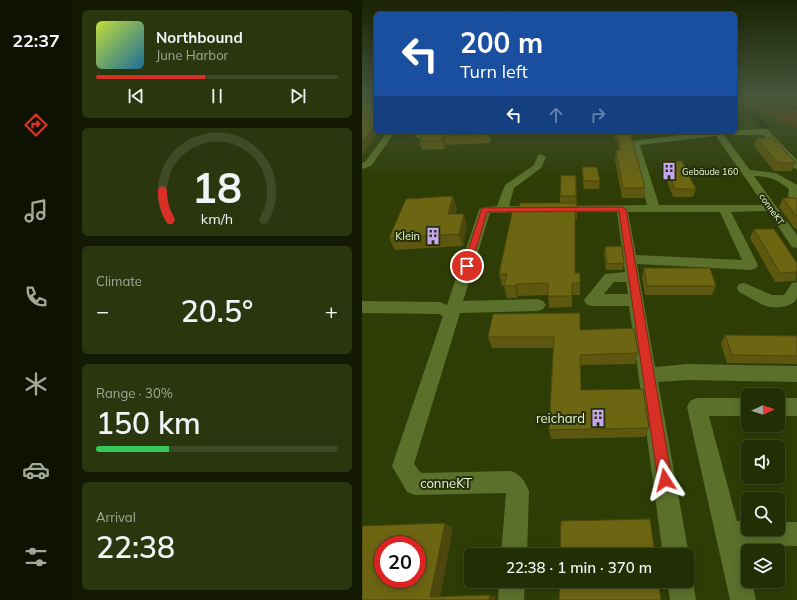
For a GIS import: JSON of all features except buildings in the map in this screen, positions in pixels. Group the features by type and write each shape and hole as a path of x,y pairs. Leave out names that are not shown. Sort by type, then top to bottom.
{"street":[{"path":"765,132 797,166"},
{"path":"737,133 779,132"},
{"path":"362,166 368,164 390,134"},
{"path":"654,209 635,143 710,134"},
{"name":"conneKT","path":"719,134 797,244"},
{"name":"conneKT","path":"514,548 518,491 511,482 415,484 403,466 453,310 493,210 509,187 538,166 541,156"},
{"path":"746,173 772,174 782,178 796,186 793,196 797,201"},
{"path":"493,210 772,208"},
{"path":"622,209 675,548"},
{"path":"630,259 751,264 724,209"},
{"path":"633,277 610,277 591,300 637,300"},
{"path":"744,288 770,300 788,300 797,287"},
{"path":"362,307 440,308 453,310 538,305"},
{"path":"649,375 688,372 797,374"},
{"path":"741,407 697,407 743,600"},
{"path":"785,407 797,407"},
{"path":"728,533 797,534"},
{"path":"511,600 512,588"},
{"path":"681,588 683,600"}],"shaded area":[{"path":"758,124 767,124 771,128 761,128"},
{"path":"788,124 797,124 797,128"}],"place":[{"name":"Gebäude 160","path":"669,171"},
{"name":"Klein","path":"433,236"},
{"name":"reichard","path":"598,418"}],"route":[{"path":"467,266 485,210 622,209 665,480"}]}
